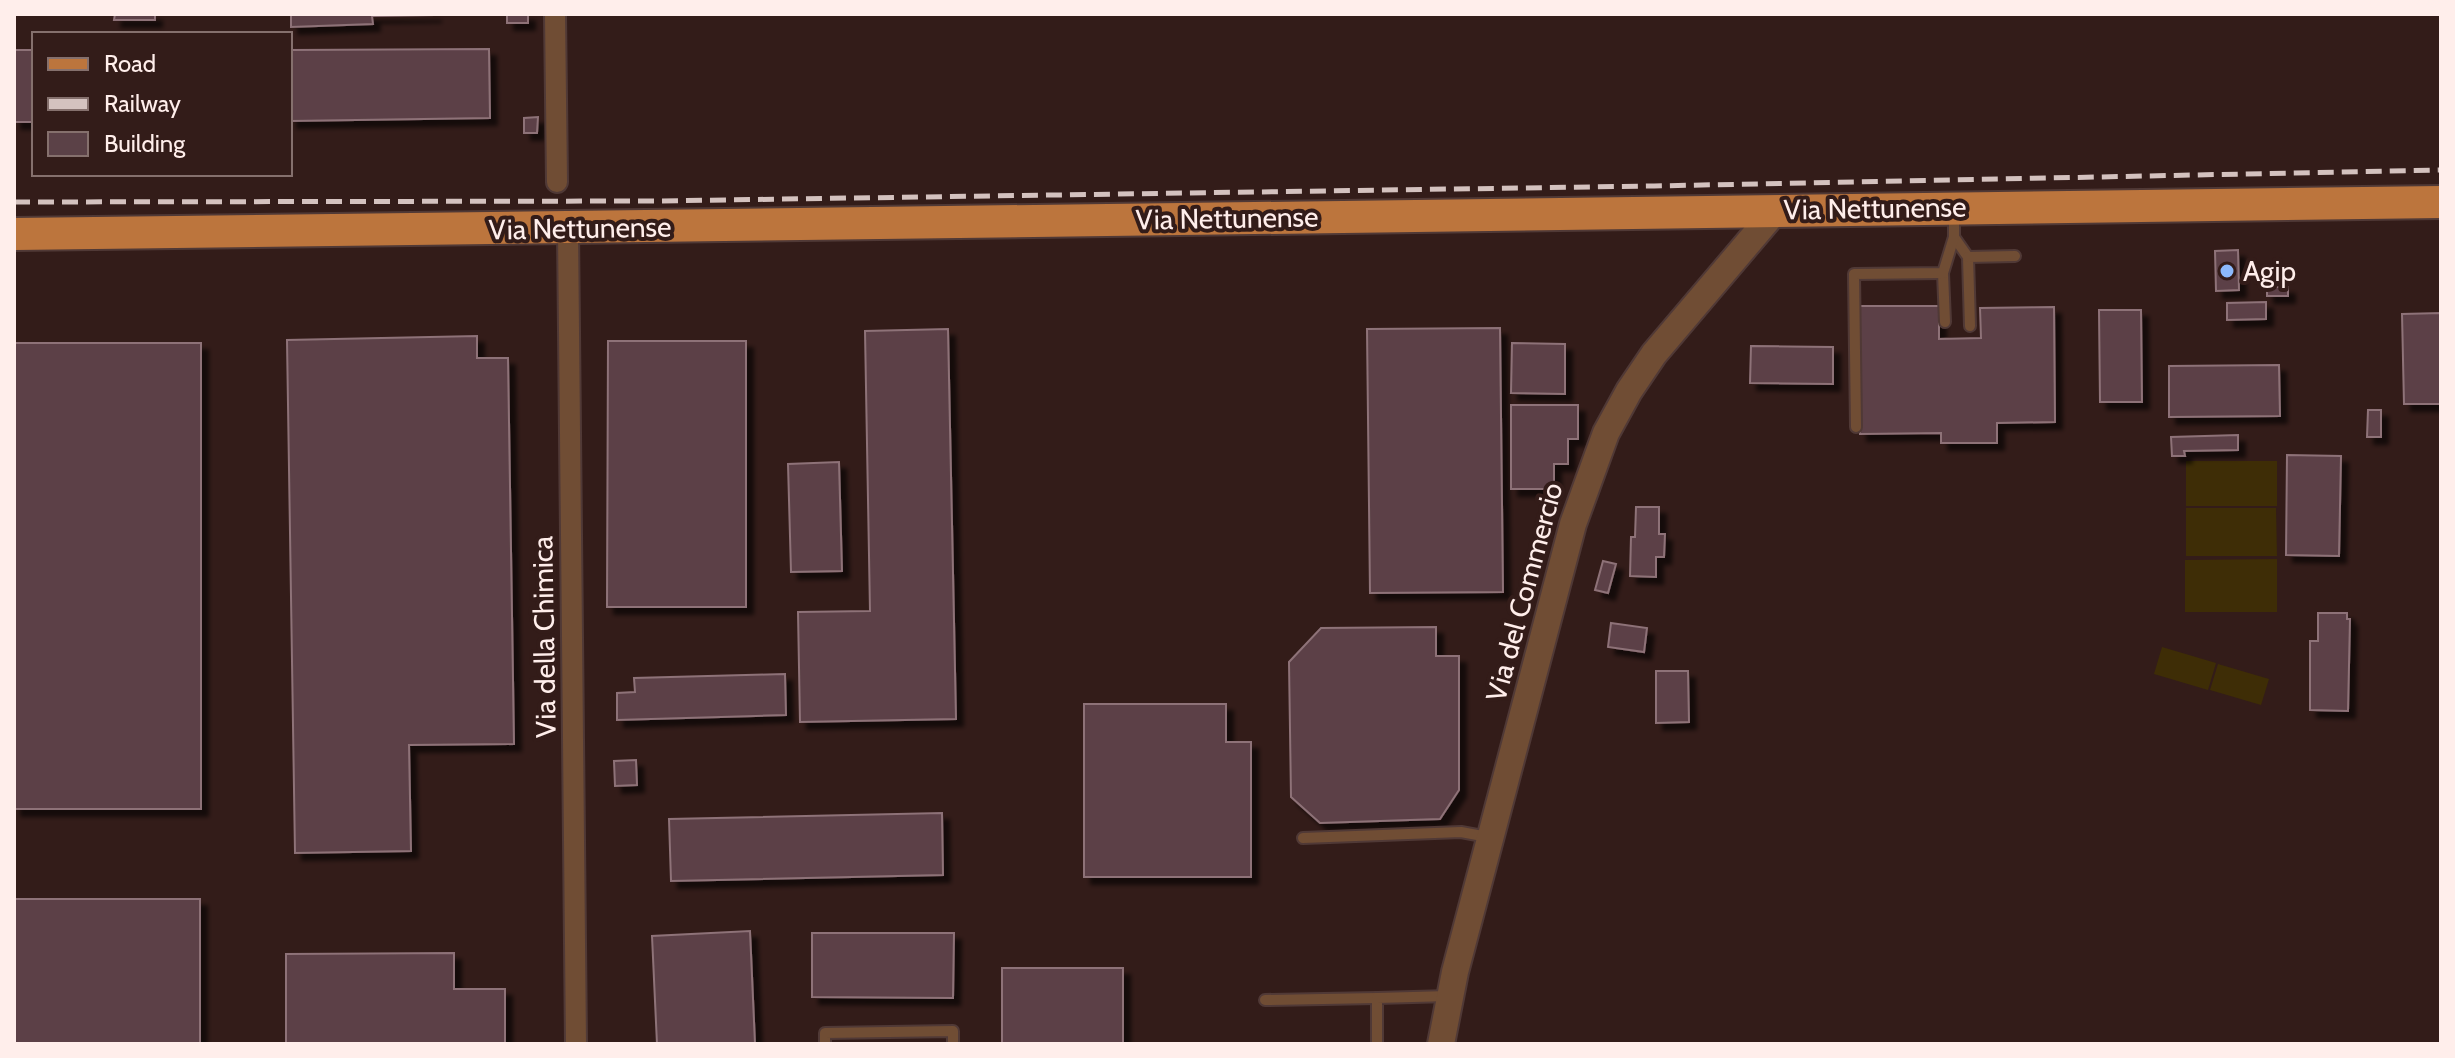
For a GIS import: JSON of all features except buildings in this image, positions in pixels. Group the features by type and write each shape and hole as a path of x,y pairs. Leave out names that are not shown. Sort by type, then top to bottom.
{"main road":[{"name":"Via Nettunense","path":"14,234 568,229 1777,209 1954,222 2441,202"}],"street":[{"path":"555,14 557,182"},
{"name":"Via del Commercio","path":"1441,1044 1490,837 1573,524 1606,433 1654,354 1777,209"},
{"name":"Via della Chimica","path":"568,229 576,1044"}],"lane":[{"path":"1954,222 1968,257 1970,326"},
{"path":"1945,322 1943,273 1954,222"},
{"path":"1968,257 2015,256"},
{"path":"1856,427 1854,274 1943,273"},
{"path":"1303,838 1461,832 1490,837"},
{"path":"1265,1000 1450,996"},
{"path":"1377,998 1377,1044"},
{"path":"825,1044 825,1033 953,1031 953,1044"}],"shaded area":[{"path":"2186,461 2277,461 2277,506 2186,506"},
{"path":"2186,508 2276,508 2277,556 2186,556"},
{"path":"2277,559 2277,612 2185,612 2185,560"},
{"path":"2162,647 2216,663 2208,690 2154,674"},
{"path":"2218,664 2269,679 2261,705 2210,690"}],"railway":[{"path":"14,202 654,201 2441,170"}],"place":[{"name":"Agip","path":"2227,271"}]}
